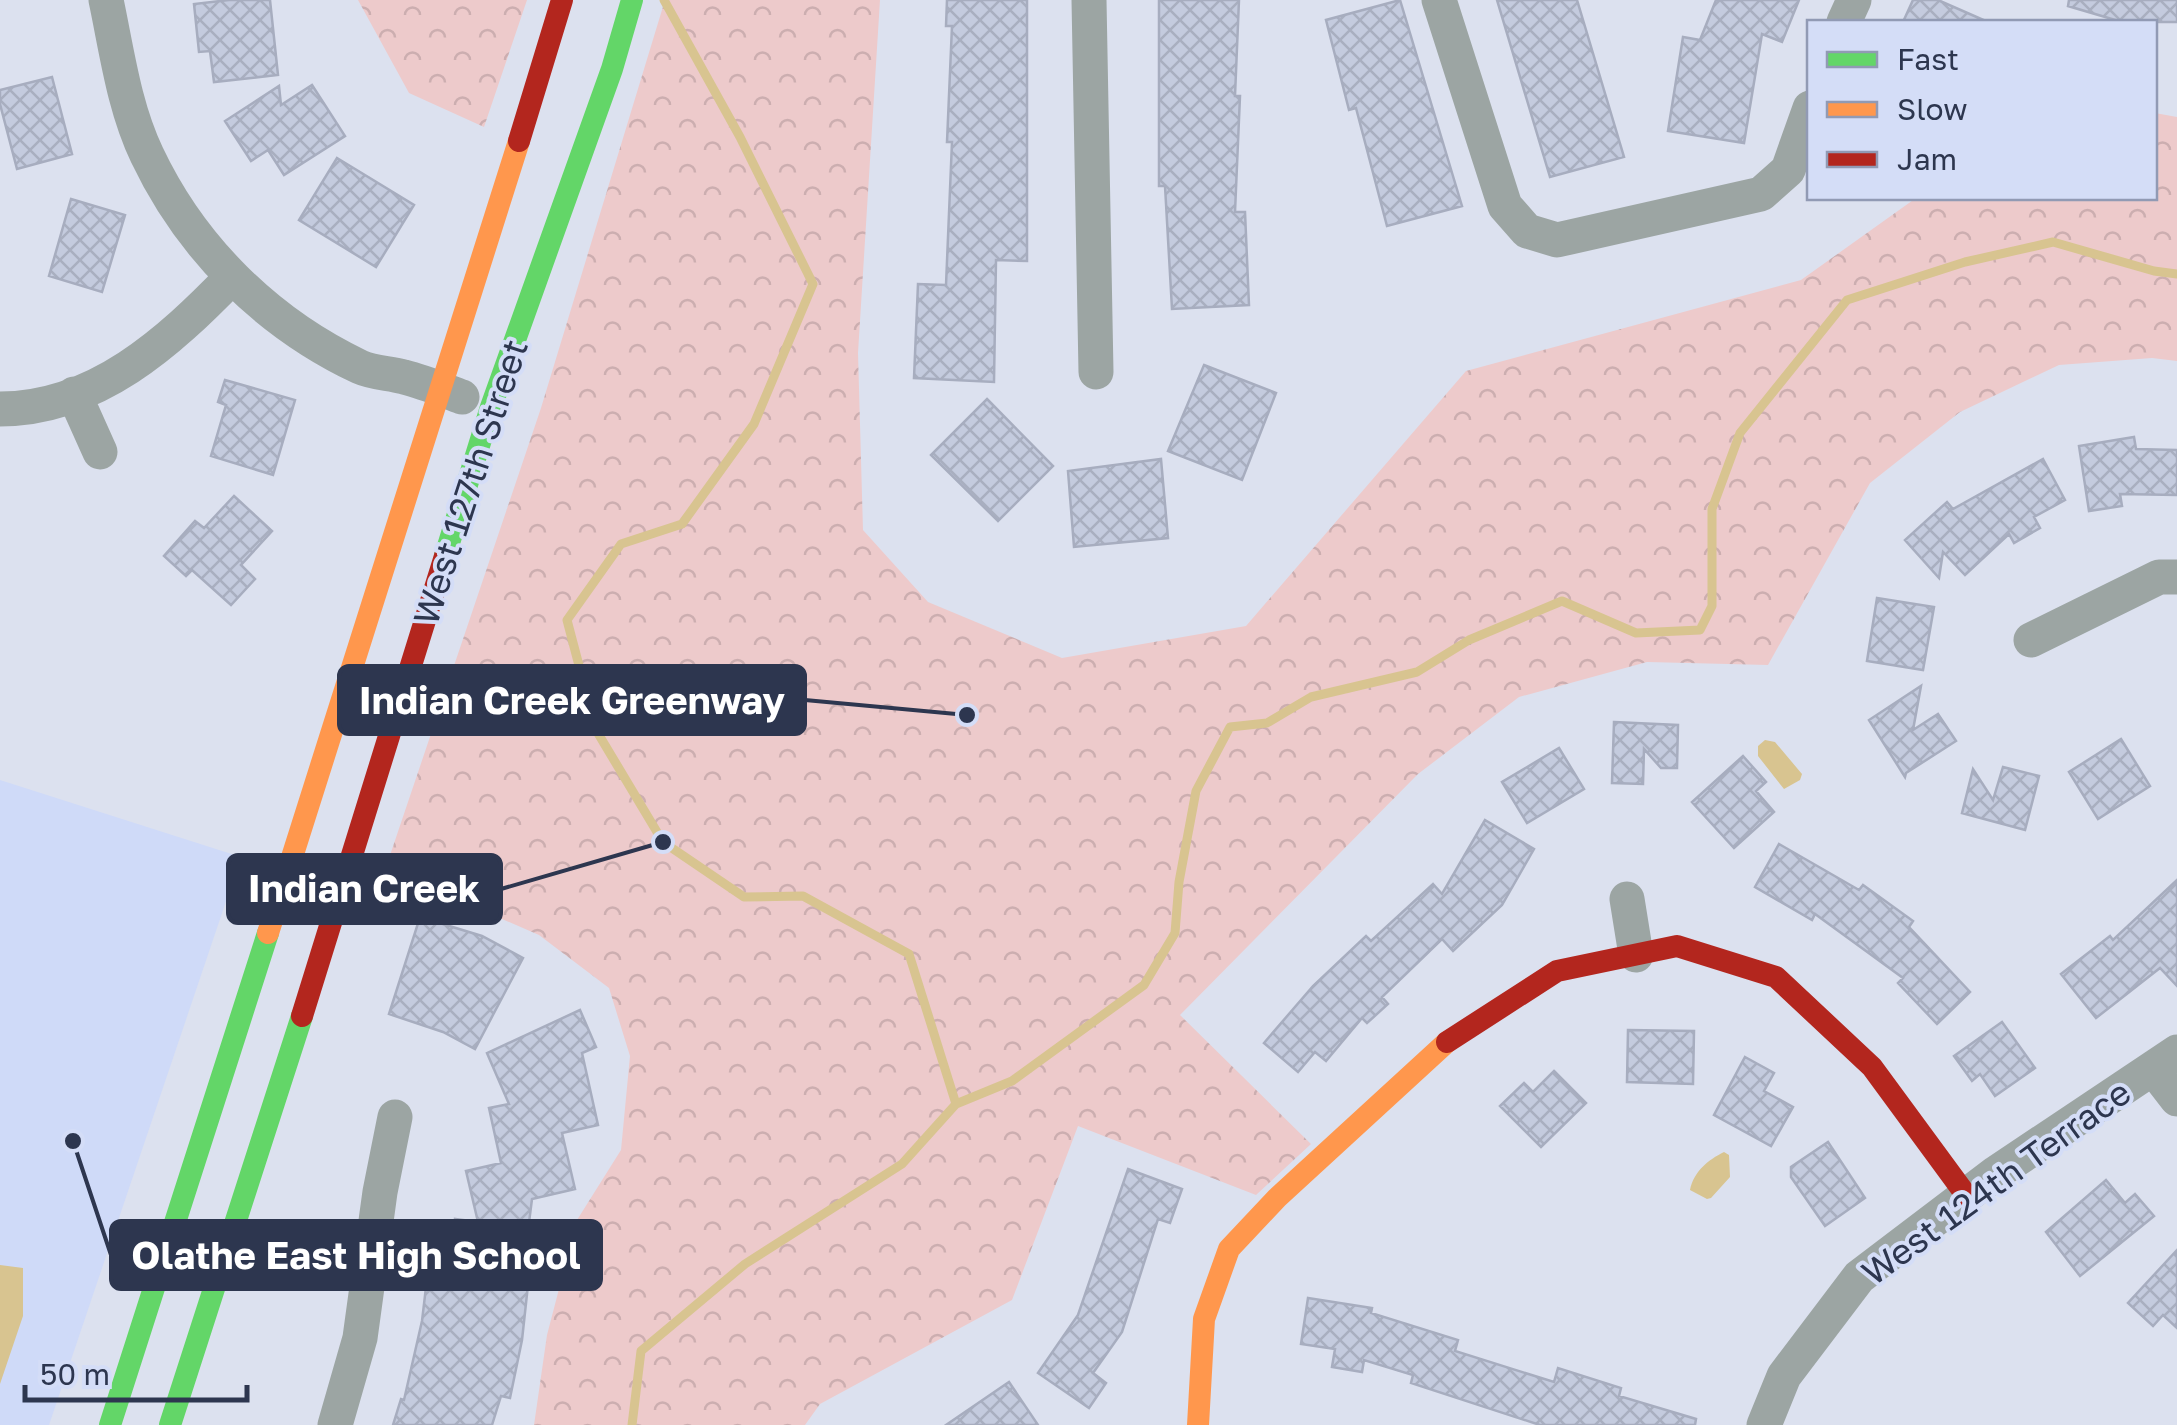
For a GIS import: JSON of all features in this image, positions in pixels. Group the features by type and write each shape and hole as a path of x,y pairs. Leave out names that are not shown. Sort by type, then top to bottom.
{"main road":[{"name":"West 127th Street","path":"170,1425 264,1140 491,408 612,70 632,0"},
{"name":"West 127th Street","path":"110,1425 442,390 561,3"},
{"path":"1198,1425 1204,1320 1229,1249 1437,1049 1557,971 1676,946 1776,977 1872,1067 1966,1196"}],"street":[{"path":"106,0 126,96 146,154 195,235 232,277 268,310 364,368 407,377 491,408"},
{"path":"1089,0 1096,372"},
{"path":"1439,0 1505,206 1528,231 1557,240 1761,194 1788,170 1807,116"},
{"path":"0,409 30,406 74,394 144,360 232,277"},
{"path":"74,394 100,452"},
{"path":"2031,640 2159,577 2177,577"},
{"path":"1627,899 1636,955"},
{"path":"2165,1060 2177,1099"},
{"name":"West 124th Terrace","path":"1764,1425 1784,1376 1859,1277 1966,1196 2165,1060"},
{"path":"335,1425 360,1338 380,1192 395,1117"}],"shaded area":[{"path":"1765,740 1775,742 1802,774 1800,780 1784,789 1758,756 1758,746"},
{"path":"0,780 241,857 49,1425 0,1425"},
{"path":"1724,1152 1729,1155 1730,1177 1711,1198 1690,1190 1703,1167"},
{"path":"0,1265 23,1268 23,1316 0,1384"}],"green space":[{"path":"358,0 527,0 484,127 409,93"},
{"path":"665,0 880,0 858,353 863,530 928,602 1062,658 1246,626 1466,371 1801,280 1913,200 2157,200 2157,113 2177,117 2177,361 2152,358 2059,365 1960,412 1870,483 1768,665 1647,662 1519,697 1418,774 1180,1015 1311,1144 1256,1195 1078,1126 1012,1300 820,1404 805,1425 534,1425 547,1335 577,1220 621,1150 630,1056 609,988 539,935 458,900 383,876 541,408"}],"building":[{"path":"270,0 278,75 214,82 210,51 199,52 194,4"},
{"path":"947,0 1027,0 1027,261 996,260 994,382 914,378 918,284 946,285 952,142 947,142 952,26 946,26"},
{"path":"1159,0 1239,0 1235,212 1245,212 1249,305 1172,309 1165,186 1159,186"},
{"path":"1400,0 1462,206 1387,226 1356,108 1349,110 1326,20"},
{"path":"1497,0 1577,0 1624,157 1550,177"},
{"path":"1716,0 1799,0 1782,42 1762,34 1744,143 1668,131 1683,37 1700,40"},
{"path":"1913,0 1938,0 1983,20 1904,20"},
{"path":"2069,0 2177,0 2177,22 2115,20 2068,6"},
{"path":"52,77 72,154 17,169 0,90"},
{"path":"312,85 345,136 284,175 268,150 251,161 225,121 279,86 281,105"},
{"path":"337,158 414,205 376,267 299,220"},
{"path":"71,199 125,215 102,292 49,276"},
{"path":"1204,365 1276,393 1242,480 1168,451"},
{"path":"225,380 295,400 273,475 211,456 226,405 218,402"},
{"path":"987,399 1053,466 998,521 931,455"},
{"path":"2134,437 2136,449 2177,450 2177,495 2120,494 2122,506 2089,511 2079,446"},
{"path":"1161,459 1168,538 1074,547 1068,471"},
{"path":"2043,459 2065,500 2034,517 2040,528 2014,543 2009,534 1965,575 1943,552 1939,578 1905,540 1947,502 1953,509"},
{"path":"234,496 272,531 241,565 255,579 231,605 192,570 186,576 164,556 195,521 204,528"},
{"path":"1877,598 1934,607 1923,670 1867,661"},
{"path":"1921,686 1913,730 1938,714 1956,741 1905,777 1869,720"},
{"path":"1614,722 1678,725 1677,768 1661,768 1644,749 1643,784 1612,783"},
{"path":"2121,739 2150,786 2098,819 2069,772"},
{"path":"1559,748 1584,789 1527,823 1502,782"},
{"path":"1743,756 1766,782 1756,791 1774,812 1734,848 1692,802"},
{"path":"2003,767 2039,776 2025,830 1962,813 1973,769 1993,800"},
{"path":"1485,820 1534,849 1502,905 1453,951 1442,939 1382,997 1388,1004 1367,1023 1362,1018 1326,1061 1315,1052 1298,1072 1264,1043 1313,986 1366,936 1371,941 1433,884 1442,894"},
{"path":"1779,844 1859,890 1863,885 1913,921 1909,927 1970,992 1937,1024 1898,983 1903,978 1815,914 1812,920 1755,887"},
{"path":"2177,880 2177,986 2160,968 2096,1018 2061,974 2110,936 2113,940"},
{"path":"420,917 482,936 523,958 475,1049 443,1032 389,1014"},
{"path":"580,1010 596,1047 582,1053 598,1125 562,1133 575,1189 532,1199 521,1285 528,1285 522,1340 510,1398 501,1396 492,1425 393,1425 401,1399 404,1400 422,1321 433,1228 454,1231 455,1219 478,1222 466,1171 501,1163 489,1108 509,1104 487,1053"},
{"path":"2002,1022 2035,1068 1995,1096 1980,1074 1972,1081 1954,1056"},
{"path":"1628,1030 1694,1031 1693,1084 1627,1082"},
{"path":"1745,1057 1774,1073 1764,1091 1793,1107 1771,1146 1714,1115"},
{"path":"1554,1071 1586,1103 1541,1147 1500,1106 1524,1083 1533,1092"},
{"path":"1828,1142 1865,1198 1825,1226 1791,1177 1791,1167"},
{"path":"1128,1169 1182,1189 1170,1223 1158,1219 1122,1332 1093,1373 1106,1383 1089,1408 1038,1373 1078,1315"},
{"path":"2106,1180 2125,1203 2135,1194 2154,1216 2080,1276 2046,1232"},
{"path":"2177,1250 2177,1328 2163,1315 2153,1326 2128,1303"},
{"path":"1308,1298 1372,1308 1371,1313 1458,1340 1455,1351 1554,1382 1558,1368 1621,1388 1619,1396 1696,1419 1695,1425 1540,1425 1411,1383 1413,1375 1364,1360 1362,1372 1332,1367 1335,1349 1301,1344"},
{"path":"1009,1382 1038,1425 946,1425"}],"waterway":[{"path":"632,1425 641,1351 745,1264 902,1164 956,1104 909,954 803,896 744,897 663,842 596,730 567,620 621,544 682,524 754,424 813,284 740,137 664,0"},
{"path":"956,1104 1012,1081 1144,985 1175,933 1179,882 1196,791 1230,727 1267,723 1311,697 1417,672 1469,640 1562,601 1636,633 1700,630 1712,606 1712,509 1740,433 1847,300 1965,262 2053,242 2177,274"}],"traffic: fast":[{"path":"445,556 491,407 612,69 632,0"},
{"path":"110,1425 268,933"},
{"path":"170,1425 302,1016"}],"traffic: slow":[{"path":"268,933 519,141"},
{"path":"1198,1425 1204,1319 1229,1249 1277,1198 1447,1042"}],"traffic: jam":[{"path":"519,141 562,0"},
{"path":"302,1016 445,556"},
{"path":"1447,1042 1557,971 1677,946 1776,977 1872,1067 1966,1195"}],"place":[{"name":"Indian Creek Greenway","path":"967,715"},
{"name":"Indian Creek","path":"663,842"},
{"name":"Olathe East High School","path":"73,1141"}]}
